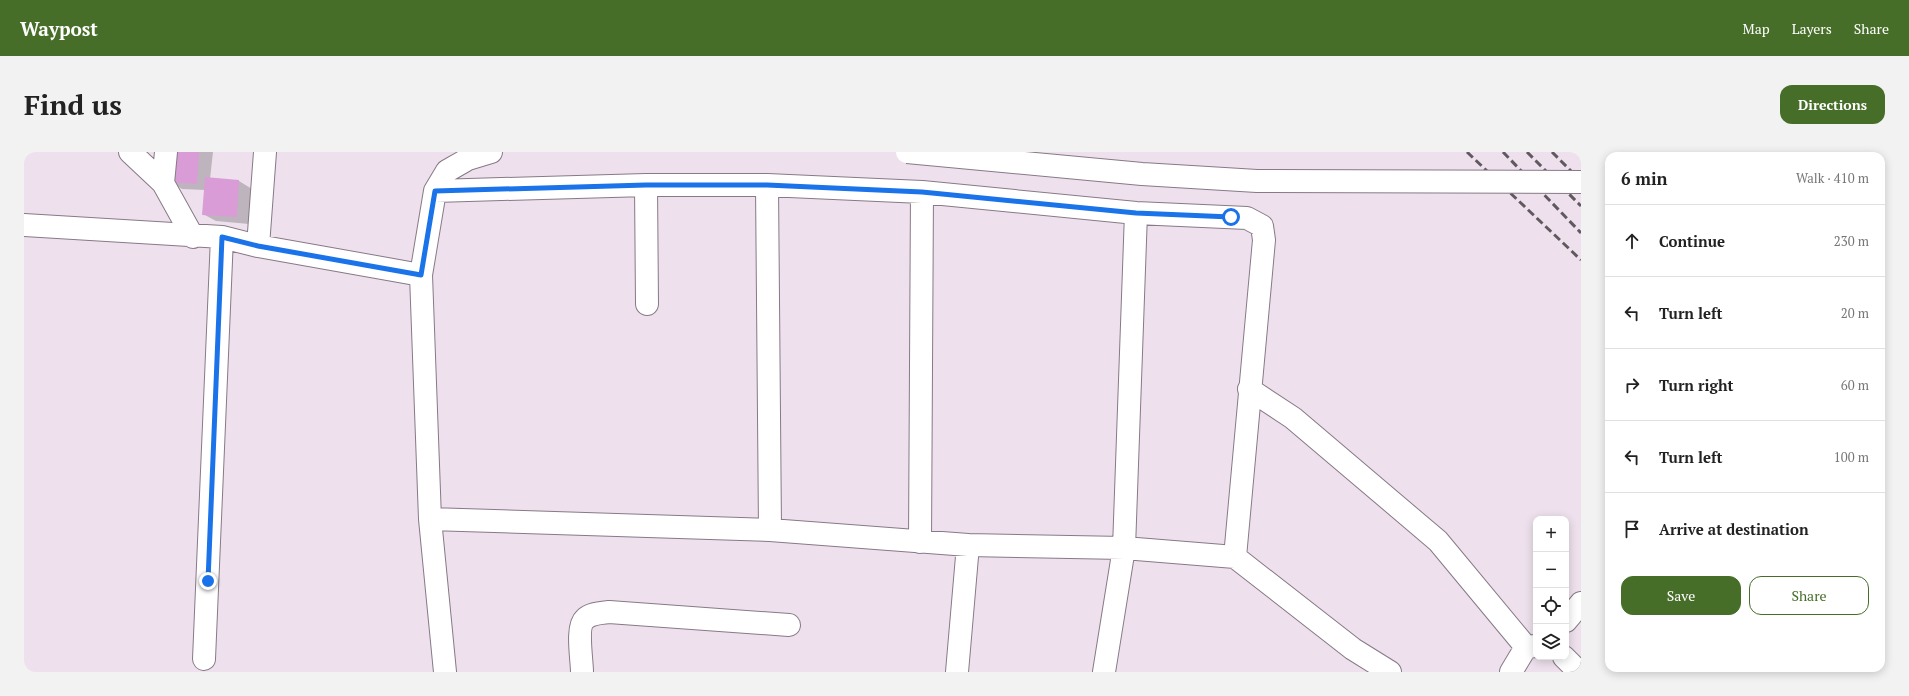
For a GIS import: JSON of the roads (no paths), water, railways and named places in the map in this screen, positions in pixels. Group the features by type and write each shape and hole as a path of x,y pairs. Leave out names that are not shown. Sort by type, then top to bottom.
{"street":[{"path":"130,152 163,183 193,237"},
{"path":"163,183 166,152"},
{"path":"258,246 265,152"},
{"path":"445,672 430,519 421,275 435,191 448,161 468,159 491,152"},
{"path":"907,152 1142,174 1257,181 1581,182"},
{"path":"435,191 646,185 767,185 922,192 1136,213 1247,218 1262,226 1264,240 1249,389 1235,557"},
{"path":"646,185 647,304"},
{"path":"767,185 770,530"},
{"path":"920,542 922,192"},
{"path":"1104,672 1124,548 1136,213"},
{"path":"24,225 193,237 222,237 258,246 421,275"},
{"path":"204,659 222,237"},
{"path":"1249,389 1293,418 1438,541 1531,647 1511,672"},
{"path":"430,519 770,530 968,545 1124,548 1235,557 1353,649 1390,672"},
{"path":"957,672 968,545"},
{"path":"1569,617 1581,603"},
{"path":"582,672 580,628 585,619 595,614 609,612 789,625"},
{"path":"1567,660 1579,672"}],"railway":[{"path":"1467,152 1581,260"},
{"path":"1503,152 1581,233"},
{"path":"1527,152 1581,206"},
{"path":"1552,152 1581,181"}]}
